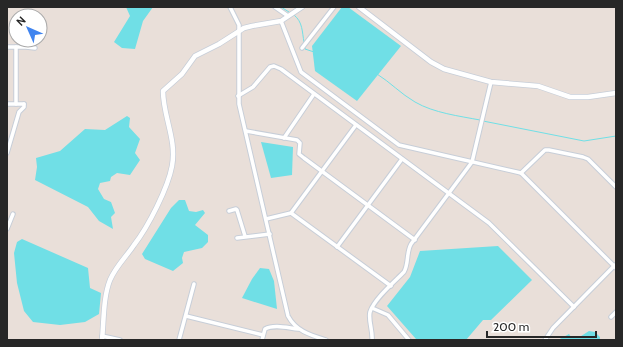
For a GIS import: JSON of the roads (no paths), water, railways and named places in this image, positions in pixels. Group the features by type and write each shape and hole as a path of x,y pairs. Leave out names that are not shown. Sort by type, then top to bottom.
{"street":[{"path":"230,7 237,20 239,31 238,96 288,316 291,322 299,329 326,340"},
{"path":"275,7 288,16"},
{"path":"120,340 102,338 106,294 114,271 141,236 169,177 172,165 173,145 163,91 182,74 195,56 219,44 239,31 252,26 281,21 302,7"},
{"path":"302,48 334,7"},
{"path":"359,7 438,66 491,82 538,86 570,97 579,98 616,93"},
{"path":"281,21 301,72 399,145 521,173 615,266 553,328 545,340"},
{"path":"16,48 16,104"},
{"path":"238,96 253,87 272,66 281,69 489,223 574,307"},
{"path":"372,340 370,313 372,308 404,272 409,249 472,162 491,82"},
{"path":"284,138 314,94"},
{"path":"7,104 24,104 24,107 19,112 7,153"},
{"path":"266,219 291,213 356,125"},
{"path":"246,131 297,140 300,143 300,156 415,240"},
{"path":"521,173 545,150 549,150 588,159 616,186"},
{"path":"337,247 402,159"},
{"path":"228,211 237,210 245,236"},
{"path":"291,213 390,286"},
{"path":"7,230 13,214"},
{"path":"237,238 270,234"},
{"path":"180,340 194,284"},
{"path":"372,308 388,315 409,340"},
{"path":"611,317 616,312"},
{"path":"186,316 263,335"},
{"path":"262,340 265,329 267,328 281,327 299,329"}],"water":[{"path":"126,7 153,7 143,21 135,49 122,48 114,42 130,16"},
{"path":"342,7 348,7 401,46 357,101 315,71 312,46"},
{"path":"127,116 130,118 129,127 140,139 135,153 140,160 130,175 117,173 111,177 110,181 100,183 98,189 104,199 111,202 115,213 111,217 113,229 99,221 88,207 35,180 37,167 36,158 60,151 85,129 105,130"},
{"path":"261,142 293,147 292,175 271,178"},
{"path":"179,200 185,200 189,211 196,212 203,210 205,213 195,225 208,235 208,242 202,248 184,252 182,258 183,263 173,271 145,259 142,254 171,208"},
{"path":"22,239 88,268 90,288 101,293 99,314 85,322 60,325 33,322 24,311 17,283 14,253 17,242"},
{"path":"498,246 532,280 491,320 483,320 466,340 418,340 387,306 410,277 420,251"},
{"path":"260,268 269,269 274,281 277,309 242,298 252,279"},
{"path":"589,331 595,332 600,337 600,340 558,340 569,334 571,337 578,338"}],"waterway":[{"path":"281,7 289,12"},
{"path":"294,15 301,24 304,42"},
{"path":"305,48 314,52"},
{"path":"377,74 400,92 422,106 447,114 480,120"},
{"path":"483,121 584,141 616,136"}]}
